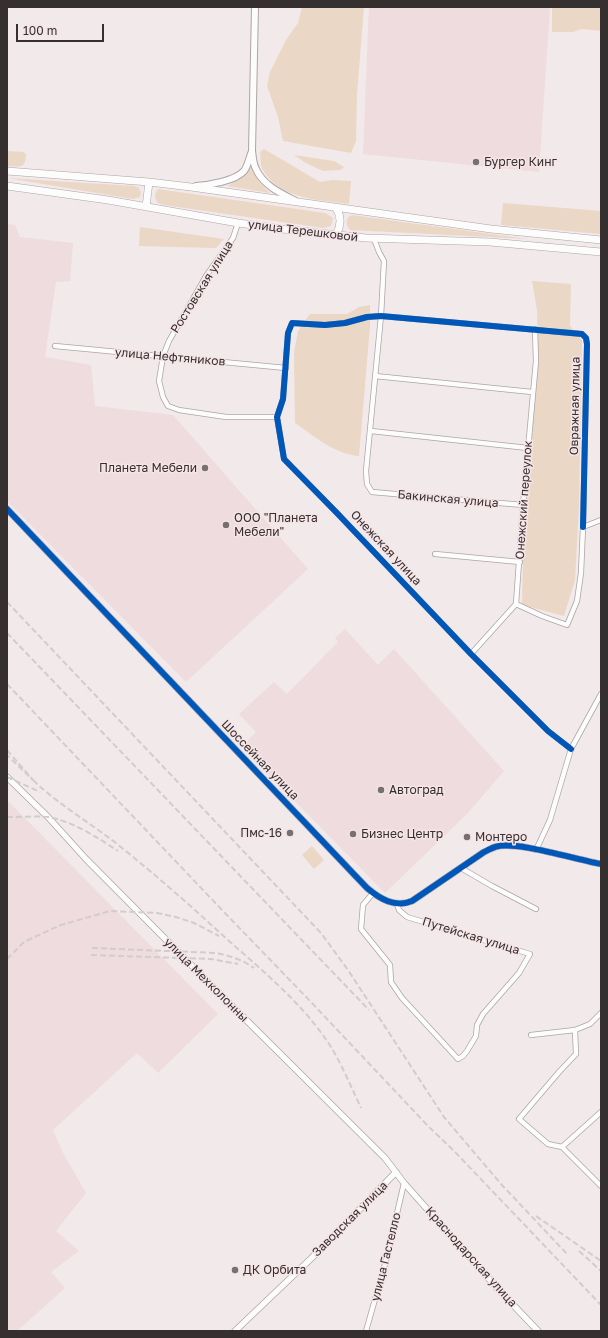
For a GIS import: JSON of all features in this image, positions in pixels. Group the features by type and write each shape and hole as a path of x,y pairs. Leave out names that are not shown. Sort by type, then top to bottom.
{"main road":[{"path":"255,7 252,151 256,170 275,190 298,202"},
{"path":"192,187 219,183 244,172 252,151"},
{"path":"7,171 149,182 491,229 601,240"},
{"path":"146,207 149,182"},
{"name":"улица Терешковой","path":"7,186 108,200 238,223 336,235 374,239 490,242 601,252"},
{"path":"336,208 339,213 340,222 336,235"}],"street":[{"name":"Ростовская улица","path":"238,223 233,238 206,276 169,341 163,356 159,382 163,397 168,406 179,410 226,417 277,417"},
{"path":"374,239 384,261 381,316 371,431 528,448"},
{"name":"Овражная улица","path":"292,323 325,325 381,316 582,334 586,338 587,352 583,528 581,573 577,601 567,625 516,604"},
{"name":"Онежская улица","path":"292,323 288,333 283,400 277,417 284,459 471,654 548,731 571,749"},
{"name":"Онежский переулок","path":"516,604 532,392 536,361 535,329"},
{"name":"улица Нефтяников","path":"55,346 286,368"},
{"path":"375,376 532,392"},
{"name":"Бакинская улица","path":"371,431 366,471 367,484 372,492 523,506"},
{"name":"Шоссейная улица","path":"7,509 214,728 373,893 397,904"},
{"path":"583,528 601,520"},
{"path":"435,554 520,562"},
{"path":"471,654 516,604"},
{"path":"536,850 550,820 571,749 601,694"},
{"name":"улица Мехколонны","path":"7,777 48,817 86,859 195,969 385,1158 404,1183"},
{"path":"397,904 406,904 412,901 495,846 512,846 536,850 601,864"},
{"path":"461,868 536,910"},
{"name":"Путейская улица","path":"373,893 363,905 360,929 390,965 391,982 402,998 458,1060 467,1051 476,1036 477,1025 483,1014 519,973 530,954 407,917 399,910 397,904"},
{"path":"531,1034 576,1030 590,1024 601,1013"},
{"path":"576,1030 576,1054 519,1119 548,1144 562,1147 601,1186"},
{"path":"562,1147 601,1112"},
{"name":"Заводская улица","path":"235,1331 321,1249 396,1172"},
{"name":"улица Гастелло","path":"366,1331 387,1257 404,1183"},
{"name":"Краснодарская улица","path":"404,1183 497,1288 538,1331"}],"shaded area":[{"path":"302,7 364,7 357,94 356,141 351,153 283,141 278,117 267,86 270,72 286,40 298,23"},
{"path":"369,7 550,7 539,172 363,154"},
{"path":"552,7 601,7 601,31 582,29 573,32 552,32"},
{"path":"264,149 320,182 332,180 351,181 349,204 313,199 279,187 270,180 262,168 260,152"},
{"path":"7,151 23,152 26,154 26,159 23,165 18,167 7,166"},
{"path":"294,155 334,161 344,167 341,170 323,171 306,163"},
{"path":"251,167 259,181 270,193 227,186 240,178"},
{"path":"7,178 134,186 138,187 141,192 140,197 133,199"},
{"path":"158,189 325,213 333,218 331,226 323,228 164,205 158,203 156,199 155,194"},
{"path":"503,203 601,211 601,234 501,225"},
{"path":"353,215 528,239 350,230 347,225 347,221 348,217"},
{"path":"7,224 15,225 20,237 73,243 70,281 56,282 45,357 91,365 95,406 173,415 308,569 186,682 7,501"},
{"path":"140,227 224,239 216,248 139,246"},
{"path":"532,281 571,284 570,326 582,340 579,507 575,580 564,616 522,605 523,558 538,351 537,310"},
{"path":"370,305 370,327 359,456 350,455 333,448 295,423 294,352 298,331 310,314 347,314 359,307"},
{"path":"345,629 378,665 394,649 504,771 467,814 385,893 242,747 256,732 239,714 274,682 287,694 338,642 335,638"},
{"path":"7,800 218,1014 158,1073 137,1053 53,1130 63,1153 86,1193 56,1231 79,1251 51,1272 65,1288 17,1331 7,1331"},
{"path":"312,846 324,860 314,869 302,855"}],"railway":[{"path":"7,602 321,933 348,970 444,1117 501,1184 567,1254"},
{"path":"7,633 369,1010"},
{"path":"7,684 428,1126 456,1153 601,1305"},
{"path":"7,750 33,780 7,755"},
{"path":"7,777 40,792"},
{"path":"33,780 146,868 280,987 304,1011 325,1038 344,1072 361,1108"},
{"path":"7,817 48,817 57,819 84,830 118,851"},
{"path":"7,959 24,942 41,934 61,925 110,911 157,913 176,917 194,923 219,936"},
{"path":"92,948 217,953 227,955 254,968"},
{"path":"91,955 211,959 238,964"},
{"path":"536,1216 601,1261"},
{"path":"579,1251 601,1271"}],"cycle path":[{"path":"571,749 548,731 471,654 284,459 277,417 283,399 288,333 292,323 325,325 345,323 367,317 381,316 582,334 586,338 587,344 583,527"},
{"path":"7,509 367,888 382,899 394,903 406,903 412,901 484,852 494,847 517,846 531,848 601,864"}],"place":[{"name":"Бургер Кинг","path":"476,162"},
{"name":"Планета Мебели","path":"205,468"},
{"name":"ООО \"Планета Мебели\"","path":"226,525"},
{"name":"Автоград","path":"381,790"},
{"name":"Пмс-16","path":"290,833"},
{"name":"Бизнес Центр","path":"353,834"},
{"name":"Монтеро","path":"467,837"},
{"name":"ДК Орбита","path":"235,1270"}]}
